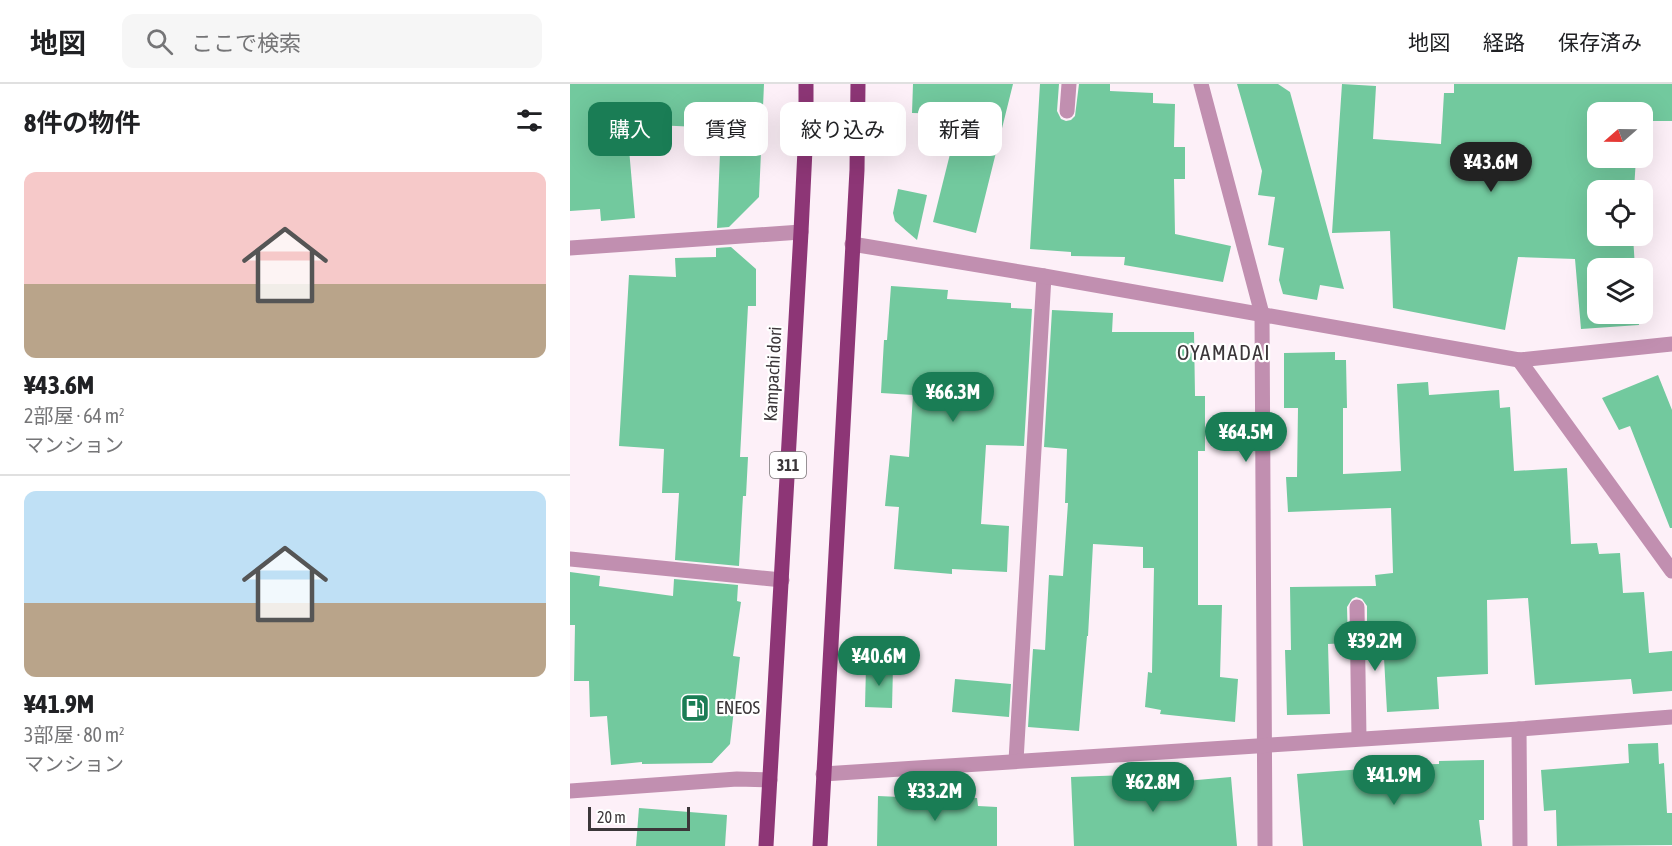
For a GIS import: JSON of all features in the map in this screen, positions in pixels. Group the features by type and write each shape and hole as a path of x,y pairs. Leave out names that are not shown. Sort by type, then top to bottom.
{"main road":[{"name":"Kampachi dori","path":"766,846 801,232 806,84"},
{"path":"820,846 857,170 858,84"}],"street":[{"path":"1067,111 1069,84"},
{"path":"1202,84 1262,314 1265,846"},
{"path":"570,248 801,232"},
{"path":"852,244 1519,360 1672,344"},
{"path":"1016,761 1044,276"},
{"path":"1519,360 1672,571"},
{"path":"570,559 782,580"},
{"path":"1357,607 1359,738"},
{"path":"823,774 1672,717"},
{"path":"1519,729 1520,846"},
{"path":"570,791 736,779 770,780"}],"building":[{"path":"570,84 764,84 763,102 684,102 684,126 672,126 672,102 588,102 588,156 630,156 635,218 601,221 600,209 570,211"},
{"path":"913,84 1013,84 1002,128 1002,102 918,102 918,113 912,113"},
{"path":"1040,84 1059,84 1057,111 1061,119 1066,121 1075,116 1079,84 1110,84 1110,91 1153,93 1153,103 1175,104 1174,147 1185,147 1185,179 1174,179 1175,234 1231,246 1223,282 1124,265 1125,257 1071,256 1071,252 1030,249"},
{"path":"1237,84 1278,84 1290,92 1344,289 1320,285 1317,300 1283,294 1279,280 1284,248 1268,245 1275,197 1258,195 1262,171"},
{"path":"1342,84 1376,86 1373,139 1441,144 1444,93 1454,93 1454,84 1672,84 1672,121 1653,121 1653,102 1587,102 1587,168 1635,168 1635,180 1587,180 1587,246 1634,246 1634,258 1587,258 1587,324 1639,325 1581,329 1575,259 1518,257 1505,330 1393,308 1390,231 1332,233"},
{"path":"720,156 761,156 759,197 729,227 717,228"},
{"path":"950,156 995,156 976,233 933,222"},
{"path":"898,189 927,195 917,240 895,221 893,213"},
{"path":"731,247 756,269 756,306 748,306 740,457 748,457 739,566 675,560 679,493 662,493 664,449 619,446 629,275 676,277 675,258 716,257 716,248"},
{"path":"891,286 948,290 947,299 1011,303 1011,308 1032,309 1024,446 986,445 981,524 1009,526 1007,572 952,569 952,574 894,569 899,507 885,506 890,455 909,457 913,395 881,393 884,340 887,340"},
{"path":"1052,310 1113,313 1112,332 1194,332 1195,396 1205,396 1205,451 1198,451 1198,605 1222,605 1220,677 1238,679 1235,722 1160,714 1161,710 1145,707 1148,672 1152,673 1154,568 1143,568 1143,547 1093,544 1088,636 1079,731 1028,727 1033,649 1045,650 1049,575 1063,576 1068,503 1065,503 1067,449 1044,447"},
{"path":"1335,352 1335,360 1346,360 1347,408 1343,408 1343,474 1401,471 1397,384 1428,382 1429,395 1499,390 1500,408 1510,407 1514,471 1567,468 1571,544 1597,543 1599,554 1620,553 1623,593 1644,592 1649,653 1672,651 1672,691 1633,694 1631,679 1535,685 1528,598 1487,600 1488,674 1437,677 1439,709 1387,712 1383,640 1367,641 1367,606 1362,599 1356,597 1347,607 1348,643 1328,644 1330,714 1287,715 1285,650 1291,650 1290,587 1376,586 1375,575 1393,573 1391,508 1288,512 1286,477 1297,477 1298,408 1284,408 1284,353"},
{"path":"1658,375 1672,410 1672,528 1670,528 1630,426 1619,430 1602,398"},
{"path":"570,572 600,576 599,586 673,596 674,579 738,585 737,601 741,602 733,656 740,657 730,744 712,763 642,764 642,762 611,765 607,716 590,717 589,681 574,681 575,625 570,625"},
{"path":"866,666 893,667 892,708 865,707"},
{"path":"955,679 1011,684 1009,717 952,712"},
{"path":"1658,743 1659,764 1664,763 1667,813 1672,813 1672,845 1557,846 1556,810 1544,811 1541,770 1629,763 1628,744"},
{"path":"1484,760 1484,820 1479,820 1482,846 1303,846 1297,774 1376,768 1376,765 1439,764 1439,761"},
{"path":"1128,775 1129,786 1231,777 1237,846 1074,846 1071,777"},
{"path":"900,794 977,798 978,806 997,807 997,846 877,846 878,796 900,797"},
{"path":"639,808 727,815 725,846 636,846"}],"place":[{"name":"ENEOS","path":"695,708"}],"district":[{"name":"OYAMADAI","path":"1224,353"}]}
